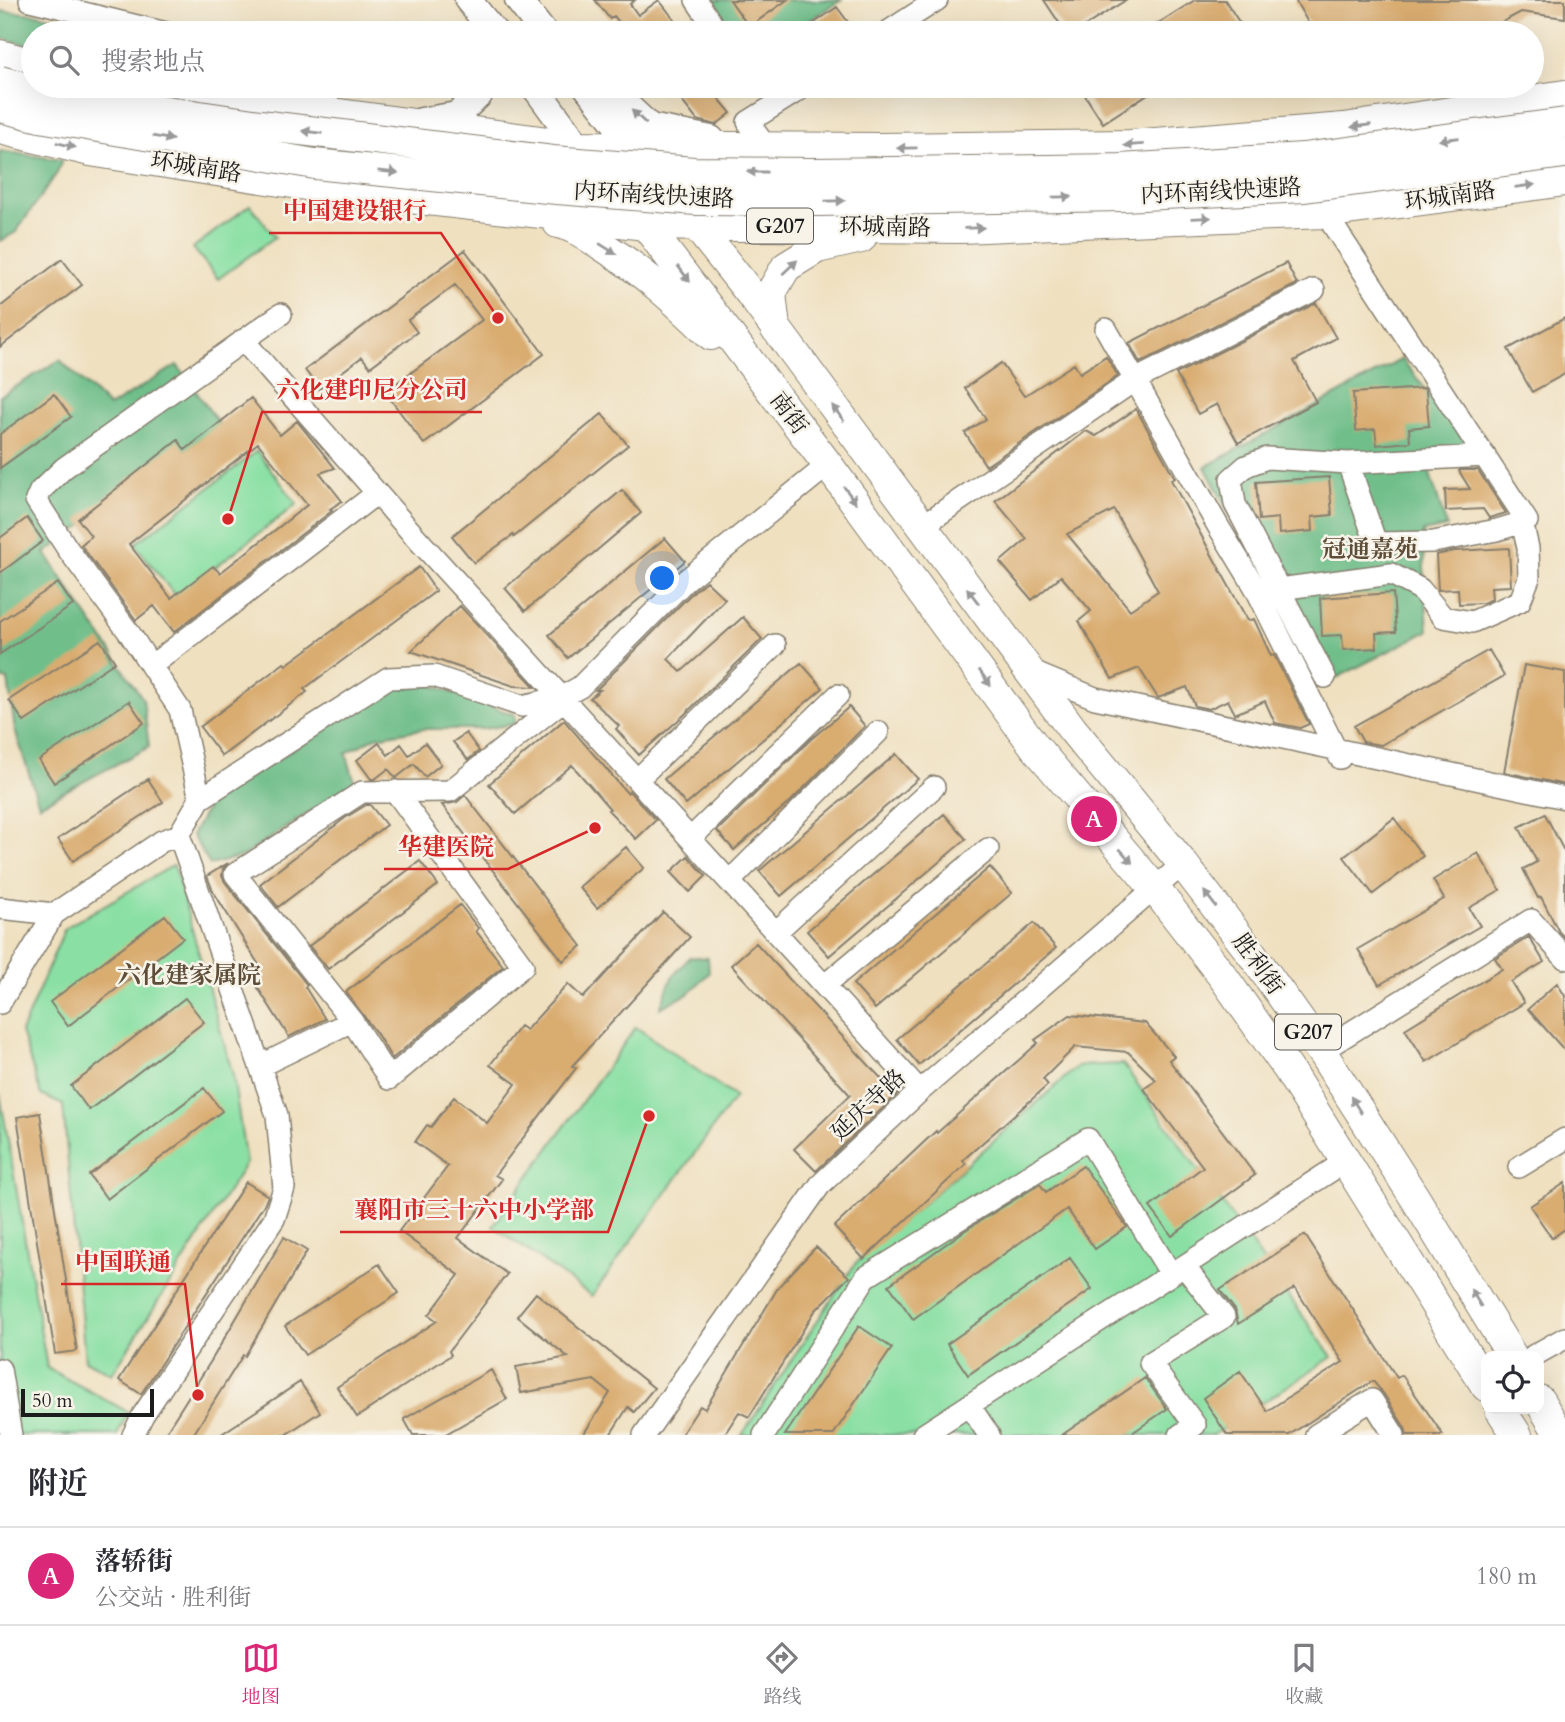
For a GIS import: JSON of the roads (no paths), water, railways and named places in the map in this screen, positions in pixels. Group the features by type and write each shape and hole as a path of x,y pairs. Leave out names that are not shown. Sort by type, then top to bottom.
{"highway":[{"path":"0,55 21,61"},
{"name":"内环南线快速路","path":"0,81 21,86"},
{"path":"219,98 578,146 878,148 1130,145 1344,128 1557,97"},
{"name":"内环南线快速路","path":"79,98 260,125 553,161 694,172 1119,169 1317,157 1565,123"},
{"name":"内环南线快速路","path":"0,107 40,117 315,164 557,189 696,200 818,201 1123,196 1305,187 1565,153"},
{"name":"环城南路","path":"0,129 90,151 331,189 646,225 961,228 1325,213 1565,181"},
{"name":"南街","path":"578,146 646,225 789,412 1035,747 1155,889 1232,989 1288,1069 1481,1378"},
{"name":"南街","path":"634,146 775,328 1072,729"},
{"path":"451,202 570,225 606,247 674,299 789,412"},
{"path":"775,328 771,293 786,267 817,248 901,228"},
{"name":"胜利街","path":"1072,729 1183,864 1321,1051 1509,1351"},
{"path":"1544,1408 1560,1435"},
{"path":"1503,1414 1517,1435"}],"main road":[{"path":"469,1 474,21"},
{"path":"469,1 485,21"},
{"path":"408,123 457,114 475,98"},
{"name":"南街","path":"543,98 578,146"},
{"name":"南街","path":"596,98 634,146"},
{"path":"619,98 650,127 758,147"}],"street":[{"path":"30,0 117,21"},
{"path":"696,0 710,21"},
{"path":"905,21 937,0"},
{"path":"315,98 340,114"},
{"path":"758,147 748,122 786,98"},
{"path":"1325,213 1527,521 1497,530 1433,542 1376,542 1348,463"},
{"path":"922,526 1135,380 1314,290"},
{"path":"200,799 180,710 36,500 40,491 64,468 281,314"},
{"path":"1106,329 1255,587 1340,758"},
{"path":"243,340 412,533 569,694 638,780 920,1091"},
{"path":"1325,677 1235,504 1231,479 1246,466 1267,458 1348,463 1485,456"},
{"path":"395,791 523,966 389,1079 352,1021 235,874 362,792 395,791 450,791 569,694 685,580 828,465"},
{"path":"151,666 377,493"},
{"path":"1279,589 1391,575 1420,589 1443,617 1472,622 1520,601 1529,578 1528,548 1522,522"},
{"path":"638,780 775,645"},
{"path":"1028,670 1095,698 1340,758 1565,799"},
{"path":"0,1003 54,915 162,841 179,835 200,799 388,678 434,676 522,706 569,694"},
{"path":"691,838 838,695"},
{"path":"730,881 878,732"},
{"path":"776,932 934,787"},
{"path":"133,1435 274,1219 284,1188 277,1115 179,835"},
{"path":"825,985 988,849"},
{"name":"延庆寺路","path":"643,1435 820,1185 920,1091 1183,864"},
{"path":"0,908 54,915"},
{"path":"1321,1051 1531,920 1565,958"},
{"path":"260,1066 352,1021"},
{"path":"764,1435 866,1277 1088,1139 1177,1270 1224,1317 1150,1363 1195,1425 1180,1435"},
{"path":"1519,1167 1565,1139"},
{"path":"923,1435 1346,1161"},
{"path":"1543,1351 1565,1338"},
{"path":"0,1369 11,1435"},
{"path":"1316,1435 1372,1400 1394,1435"},
{"path":"969,1405 989,1435"}],"place":[{"name":"中国建设银行","path":"498,318"},
{"name":"六化建印尼分公司","path":"228,519"},
{"name":"落轿街","path":"1094,819"},
{"name":"华建医院","path":"595,828"},
{"name":"襄阳市三十六中小学部","path":"649,1116"},
{"name":"中国联通","path":"198,1395"}],"district":[{"name":"冠通嘉苑","path":"1370,549"},
{"name":"六化建家属院","path":"189,975"}]}
